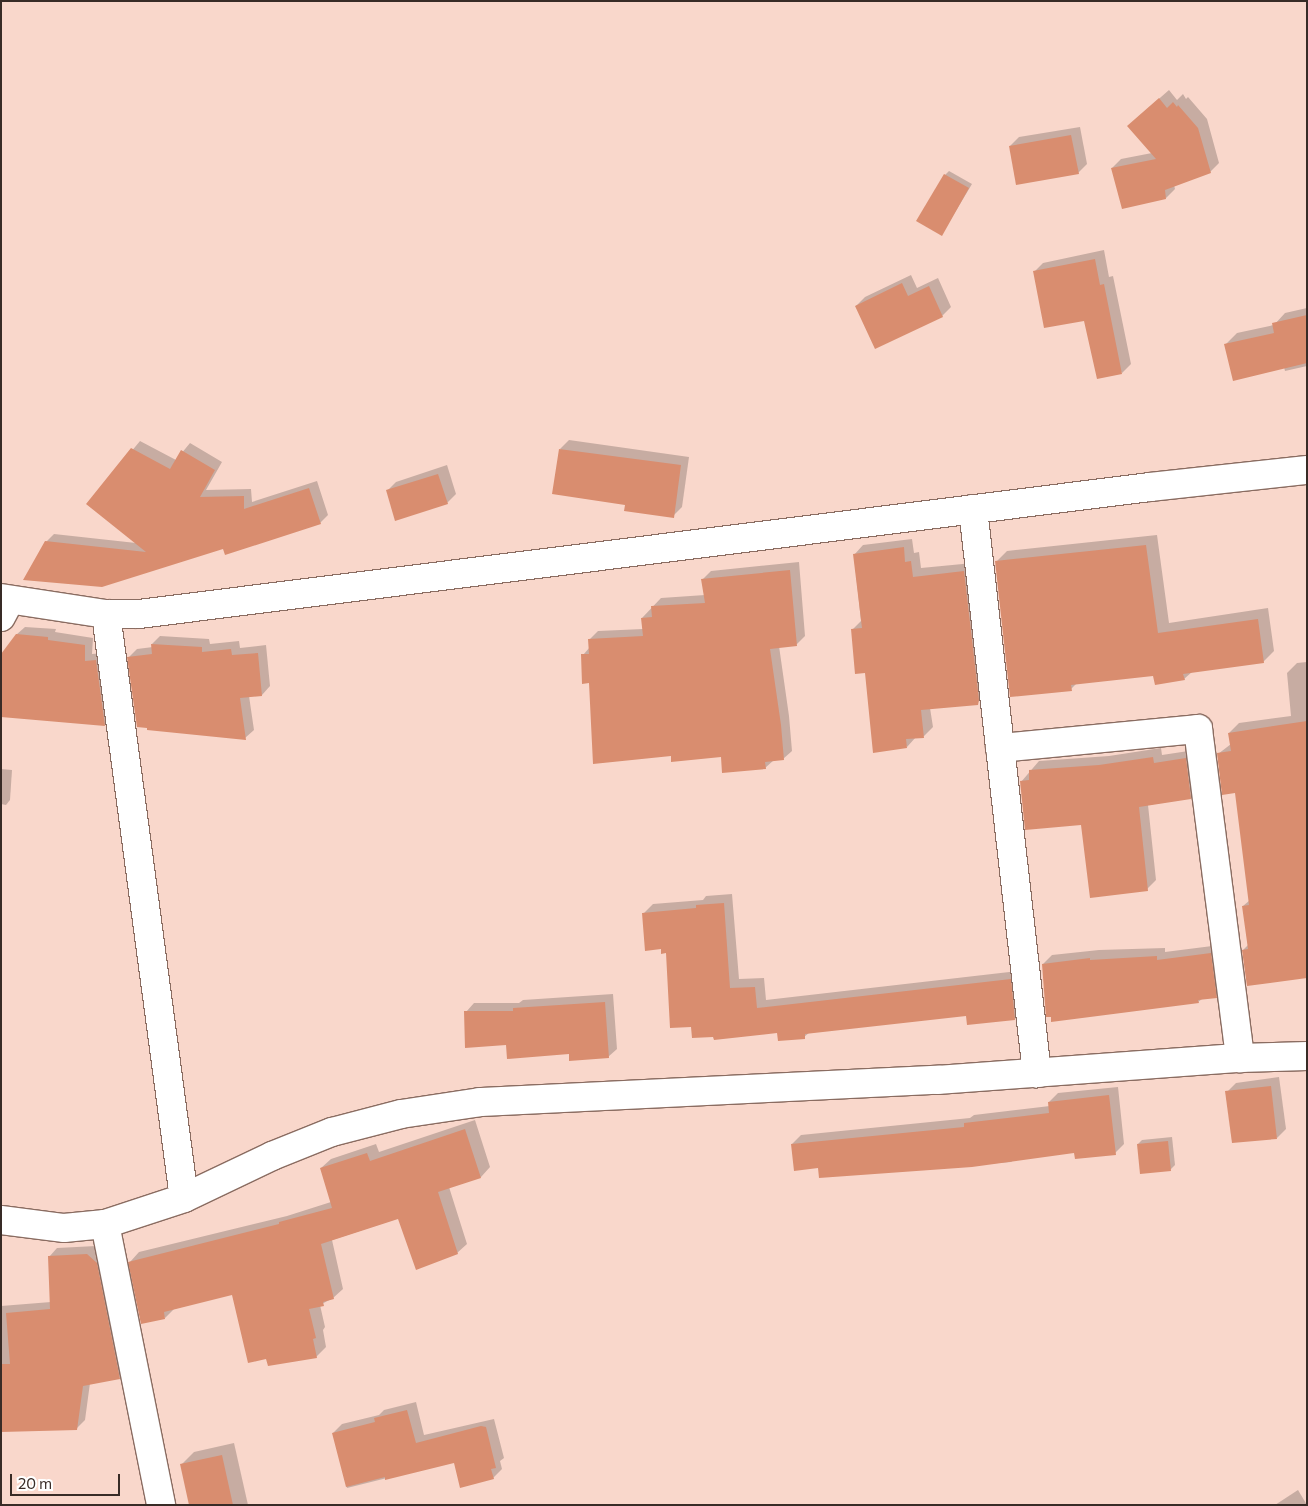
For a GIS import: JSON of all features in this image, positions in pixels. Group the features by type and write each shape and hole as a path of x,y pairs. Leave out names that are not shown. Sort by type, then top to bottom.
{"street":[{"path":"4,605 106,614 139,614 973,508 1307,470"},
{"path":"973,508 1037,1073"},
{"path":"106,614 184,1198"},
{"path":"1000,748 1198,729 1240,1058"},
{"path":"1,1220 64,1228 105,1224 184,1198 272,1156 332,1132 401,1114 480,1102 798,1088 1240,1058 1307,1056"},
{"path":"105,1224 161,1505"}],"building":[{"path":"1159,98 1167,108 1173,102 1177,107 1178,105 1198,128 1211,173 1165,190 1166,199 1122,209 1111,168 1156,159 1127,126"},
{"path":"1071,135 1079,174 1016,185 1009,146"},
{"path":"944,174 969,188 942,236 916,221"},
{"path":"1095,259 1100,285 1104,284 1122,374 1097,379 1084,321 1044,328 1033,271"},
{"path":"902,283 908,296 929,286 943,317 875,349 855,306"},
{"path":"1307,315 1307,363 1233,381 1224,344 1274,333 1272,323"},
{"path":"131,448 170,469 181,450 215,470 200,497 244,496 244,509 309,488 321,524 225,555 223,549 102,587 23,580 45,541 146,552 86,504"},
{"path":"559,449 681,465 674,518 624,511 625,505 552,494"},
{"path":"438,474 448,504 395,521 386,490"},
{"path":"1146,545 1158,633 1258,619 1264,663 1183,674 1185,680 1155,685 1153,676 1071,685 1072,691 1010,697 995,561"},
{"path":"904,547 905,562 911,561 913,577 964,571 979,700 978,705 921,710 924,738 906,739 907,748 873,753 865,673 855,674 851,629 862,628 853,554"},
{"path":"790,570 797,646 770,649 784,760 765,762 766,769 722,773 721,757 671,762 671,756 593,764 589,683 582,684 581,654 589,654 588,639 643,636 641,618 652,617 651,606 705,603 701,579"},
{"path":"16,634 48,637 48,640 85,645 85,661 96,660 105,726 1,717 1,654"},
{"path":"151,644 202,647 202,652 231,649 232,655 258,653 262,696 240,698 246,740 147,730 147,728 137,727 127,657 152,654"},
{"path":"1307,721 1307,978 1247,986 1242,950 1248,949 1242,906 1249,905 1235,793 1222,795 1217,753 1231,751 1228,733"},
{"path":"1153,757 1154,763 1186,758 1191,799 1139,807 1148,891 1090,898 1081,825 1025,830 1020,781 1029,780 1029,770 1099,765"},
{"path":"724,903 730,988 755,987 757,1008 1011,979 1015,1020 967,1025 966,1016 805,1034 805,1039 778,1041 777,1033 714,1040 713,1037 692,1038 691,1027 670,1028 666,953 661,954 661,949 645,951 642,913 696,908 696,905"},
{"path":"1211,953 1217,998 1198,1000 1199,1003 1051,1022 1051,1017 1046,1017 1042,964 1090,958 1090,960 1157,956 1157,960"},
{"path":"605,1002 609,1058 569,1061 569,1054 507,1059 506,1045 465,1048 464,1011 513,1011 513,1008"},
{"path":"1271,1086 1277,1139 1232,1143 1225,1091"},
{"path":"1109,1095 1116,1155 1075,1159 1074,1153 972,1167 819,1178 818,1168 794,1171 791,1144 964,1127 964,1123 1049,1113 1048,1102"},
{"path":"465,1129 481,1178 438,1192 458,1254 416,1270 398,1219 321,1244 334,1299 323,1302 324,1306 309,1309 316,1338 313,1339 317,1358 268,1366 266,1359 248,1363 232,1295 164,1312 165,1319 141,1324 128,1262 279,1224 279,1222 332,1208 320,1168 367,1153 370,1161"},
{"path":"1168,1141 1171,1171 1140,1174 1137,1144"},
{"path":"87,1254 97,1263 120,1379 83,1386 77,1430 1,1432 1,1364 10,1364 6,1313 50,1309 48,1256"},
{"path":"407,1410 416,1443 481,1426 486,1427 496,1468 491,1469 494,1479 460,1488 454,1463 385,1480 385,1477 346,1487 332,1433 375,1422 374,1418"},
{"path":"222,1455 233,1505 189,1505 180,1464"}]}
